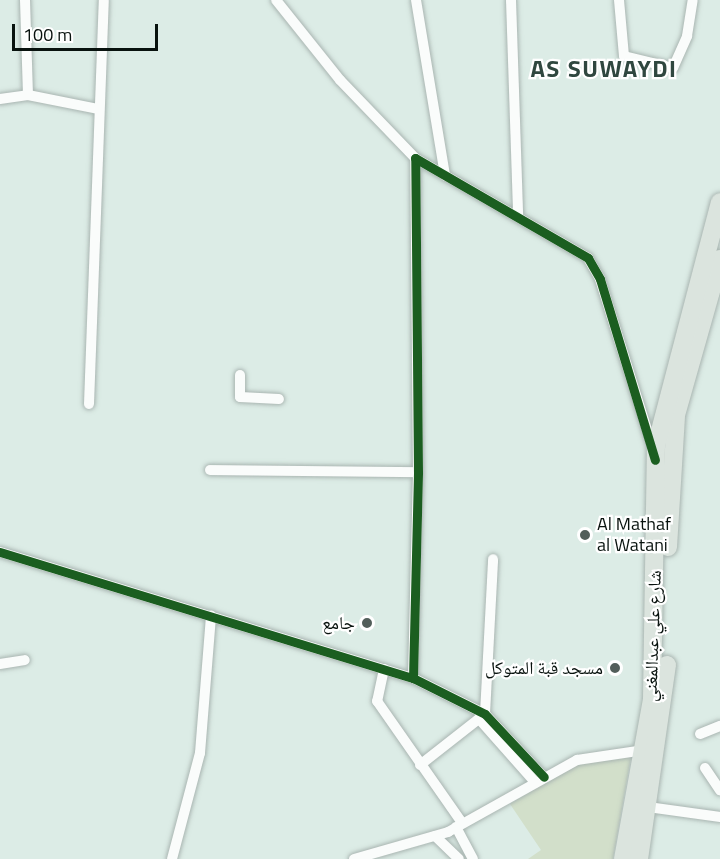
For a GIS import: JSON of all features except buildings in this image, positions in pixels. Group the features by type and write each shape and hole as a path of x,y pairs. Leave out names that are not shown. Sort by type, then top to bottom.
{"main road":[{"name":"شارع علي عبدالمغني","path":"639,859 665,704 669,412 720,202"},
{"name":"شارع علي عبدالمغني","path":"623,859 644,750 656,651 655,460 720,258"}],"street":[{"path":"25,0 28,95"},
{"path":"89,404 98,109 104,0"},
{"path":"276,0 340,80 415,158 576,247 597,271 655,460"},
{"path":"416,0 446,176"},
{"path":"511,0 518,215"},
{"path":"619,0 624,56 673,68 687,36 693,0"},
{"path":"0,99 28,95 98,109"},
{"path":"413,678 418,472 415,158"},
{"path":"240,375 240,397 279,399"},
{"path":"210,470 418,472"},
{"path":"0,552 85,582 211,615 413,678 482,716 540,780"},
{"path":"420,765 482,716 493,558"},
{"path":"172,859 200,753 211,615"},
{"path":"0,664 25,660"},
{"path":"384,669 377,701 459,825 473,859"},
{"path":"700,734 720,726"},
{"path":"354,859 435,836 590,756 644,750"},
{"path":"705,768 720,790"},
{"path":"648,807 720,817"},
{"path":"435,836 459,859"}],"green space":[{"path":"604,756 631,757 613,859 528,859 541,850 510,804 576,764"}],"cycle path":[{"path":"413,678 418,472 415,158 588,258 600,279 655,460"},
{"path":"0,552 413,678 485,714 544,777"}],"place":[{"name":"Al Mathaf al Watani","path":"585,535"},
{"name":"جامع","path":"367,623"},
{"name":"مسجد قبة المتوكل","path":"615,668"}],"district":[{"name":"AS SUWAYDI","path":"604,69"}]}
